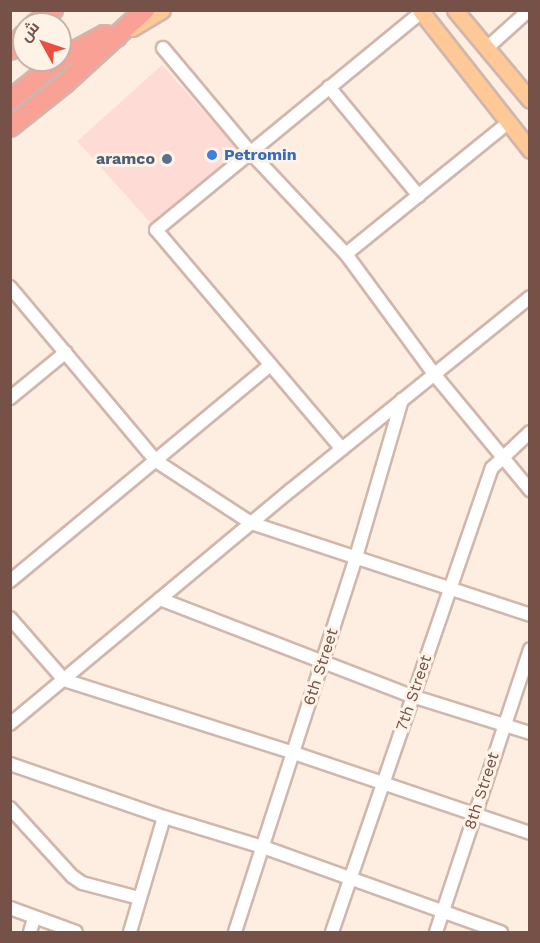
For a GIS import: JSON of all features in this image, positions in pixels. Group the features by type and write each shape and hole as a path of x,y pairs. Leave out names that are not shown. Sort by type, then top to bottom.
{"highway":[{"path":"10,127 117,37 145,10"},
{"path":"72,53 104,35 117,37"},
{"path":"10,100 45,72"}],"main road":[{"path":"117,37 162,10"},
{"path":"455,10 530,100"},
{"path":"421,11 530,150"}],"street":[{"path":"47,10 52,11"},
{"path":"487,48 530,10"},
{"path":"342,449 156,230 421,11"},
{"path":"163,48 251,153 346,254 434,374 530,490"},
{"path":"329,87 419,196"},
{"path":"346,254 508,123"},
{"path":"10,286 156,461 251,524 530,615"},
{"path":"10,724 402,399 530,297"},
{"path":"10,398 66,352"},
{"path":"10,581 270,365"},
{"name":"6th Street","path":"235,933 356,557 402,399"},
{"name":"7th Street","path":"332,933 348,879 384,784 412,696 452,588 492,468 502,456 530,432"},
{"path":"160,599 412,696 530,733"},
{"path":"10,618 64,680 294,753 530,833"},
{"name":"8th Street","path":"436,933 503,724 530,649"},
{"path":"10,764 164,818 263,847 501,933"},
{"path":"10,808 72,876 82,883 139,898"},
{"path":"130,933 164,818"},
{"path":"10,908 76,933"},
{"path":"30,933 34,919"}],"shaded area":[{"path":"162,65 242,153 157,230 77,141"}],"place":[{"name":"Petromin","path":"212,155"},
{"name":"aramco","path":"167,159"}]}
